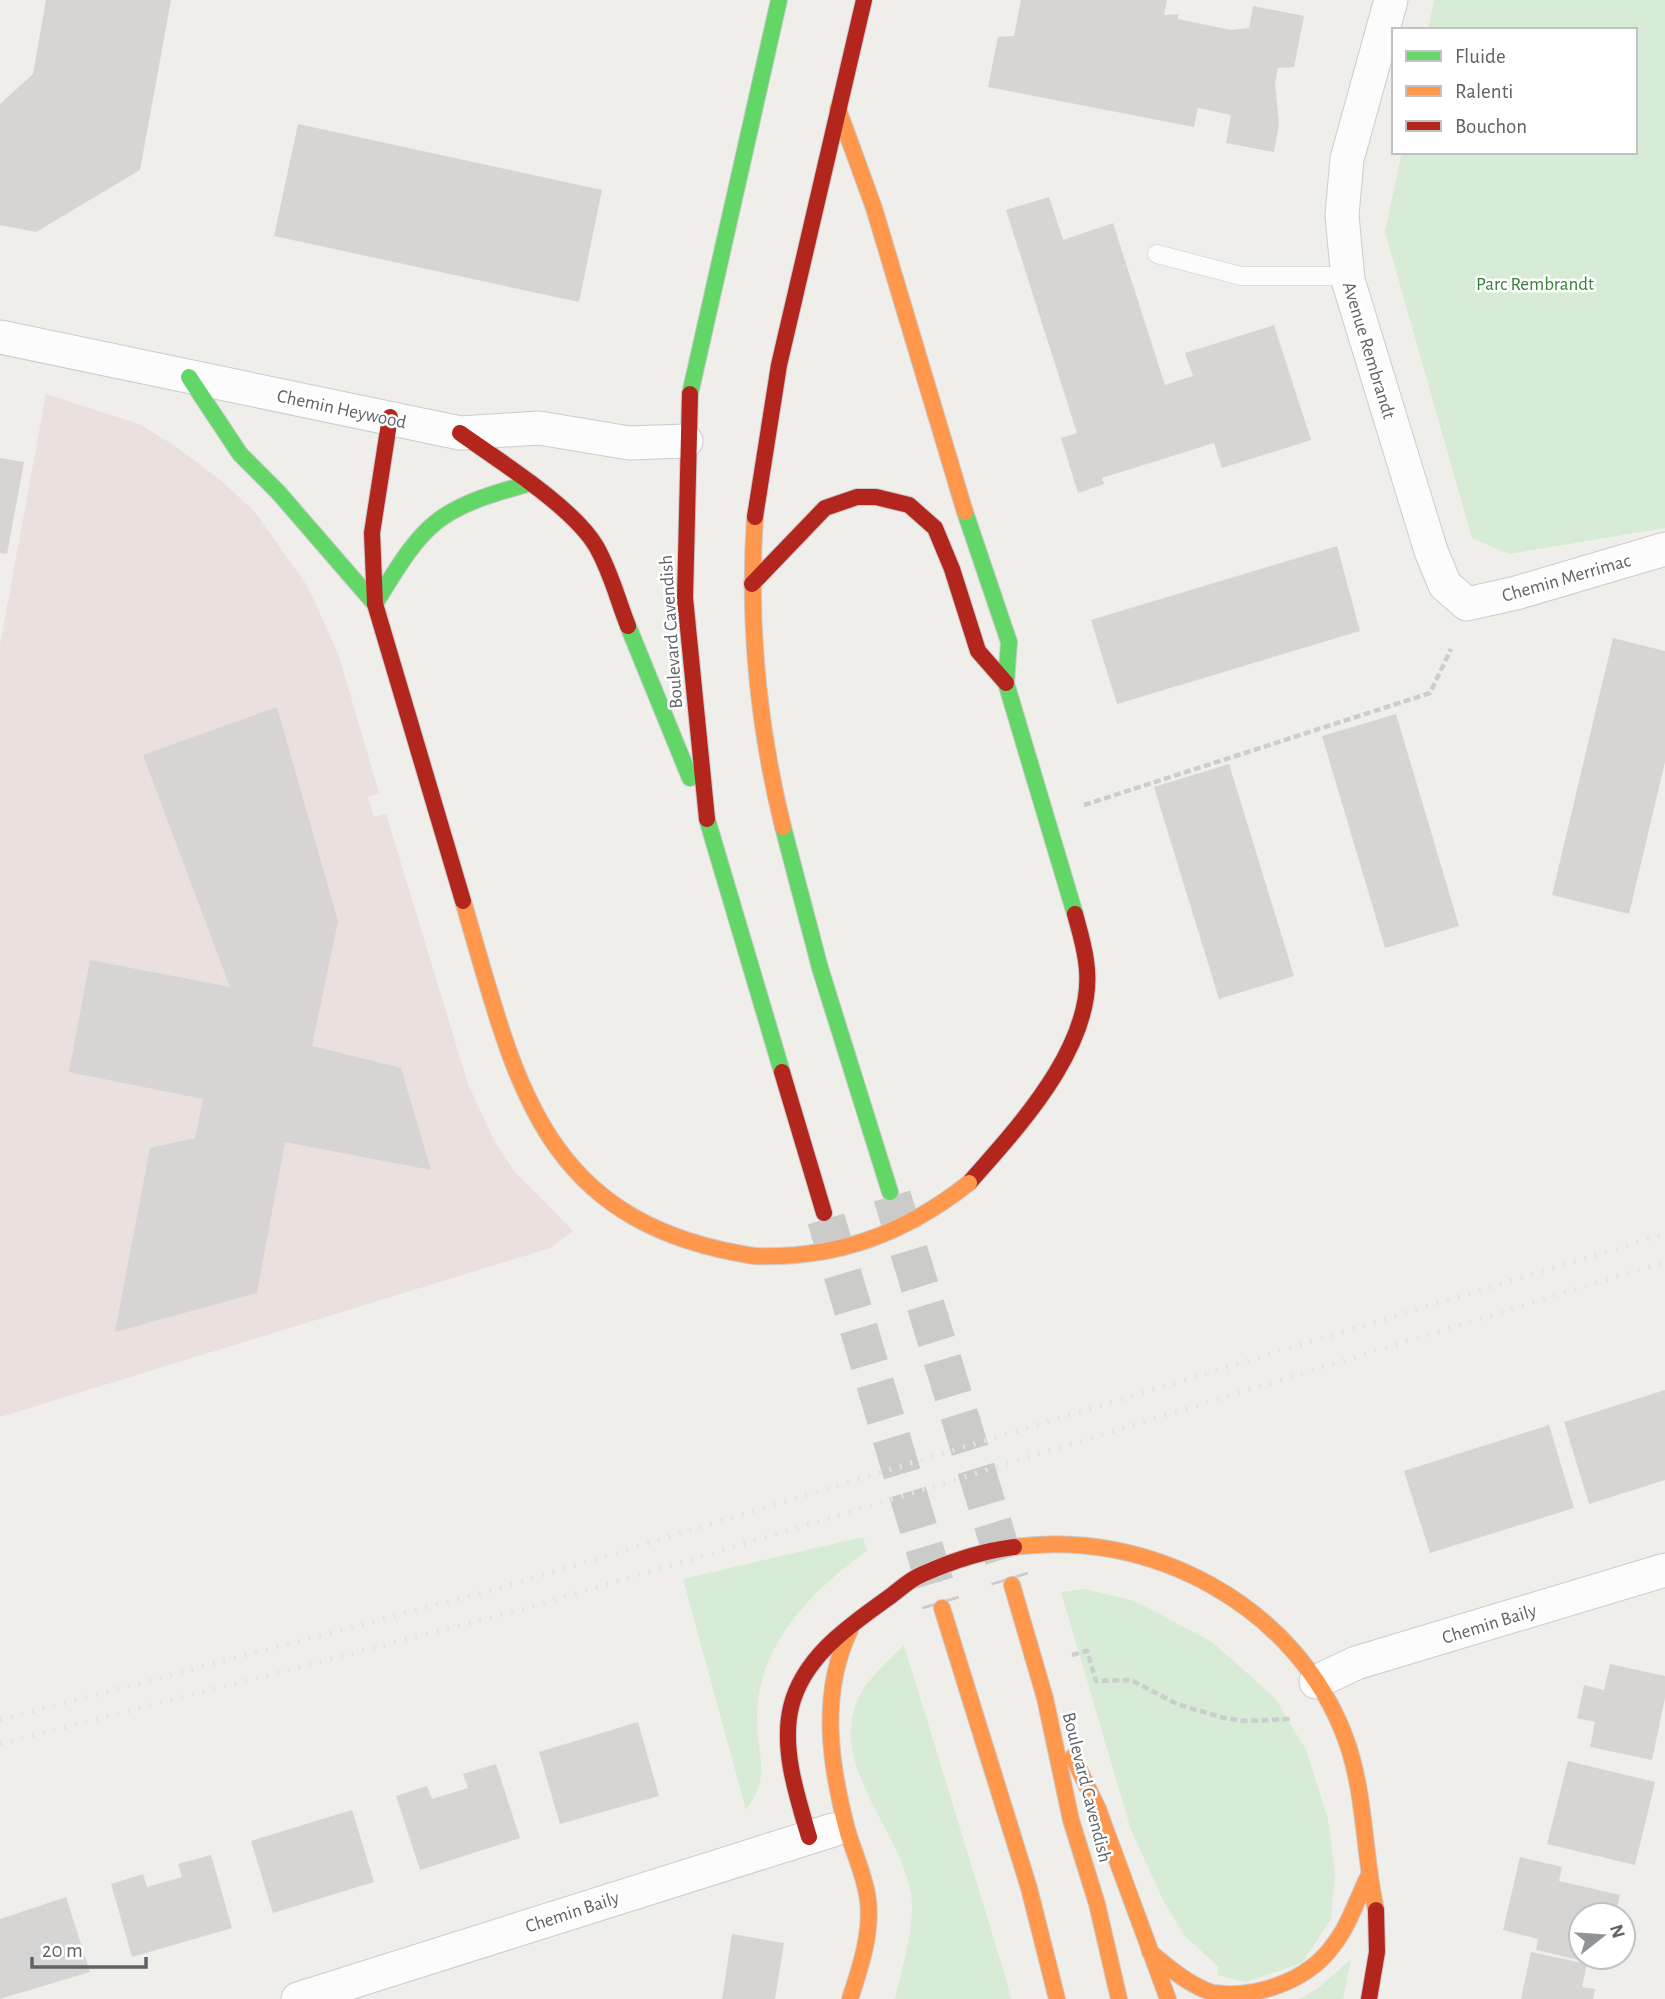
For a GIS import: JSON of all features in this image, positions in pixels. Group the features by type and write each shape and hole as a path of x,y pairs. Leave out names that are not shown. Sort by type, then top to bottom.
{"main road":[{"name":"Boulevard Cavendish","path":"779,0 696,351 687,410 686,622 707,819 824,1213"},
{"path":"864,0 768,415 755,505 752,584 756,673 777,804 890,1192"},
{"path":"390,417 372,529 371,580 375,604 502,1032 521,1085 543,1128 571,1166 624,1210 688,1241 754,1256 805,1256 870,1242 930,1214 969,1183 1004,1146 1040,1099 1065,1059 1083,1013 1087,962 1047,816 1006,683 1009,642 980,548 956,488 874,208 838,109"},
{"path":"189,377 240,454 278,492 375,604"},
{"path":"460,433 531,483 583,528 604,559 626,622 707,819"},
{"path":"375,604 417,540 437,519 468,502 531,483"},
{"path":"752,584 812,518 825,508 857,497 876,497 909,505 935,528 952,569 978,651 1006,683"},
{"path":"808,1838 794,1776 790,1711 808,1665 854,1624 902,1585 965,1554 1028,1542 1098,1544 1151,1558 1211,1586 1284,1641 1317,1682 1331,1708 1357,1777 1367,1824 1369,1875 1378,1922 1378,1958 1369,1999"},
{"name":"Boulevard Cavendish","path":"1012,1585 1045,1698 1071,1820 1097,1904 1119,1999"},
{"path":"942,1608 1029,1888 1057,1999"},
{"path":"850,1999 864,1948 868,1915 865,1888 846,1827 832,1748 831,1709 838,1653 854,1624"},
{"path":"1045,1698 1098,1809 1168,1999"},
{"path":"1150,1952 1191,1982 1225,1996 1275,1990 1291,1985 1321,1962 1335,1945 1369,1875"}],"street":[{"name":"Avenue Rembrandt","path":"1391,0 1347,159 1342,215 1347,276 1431,551 1445,585 1467,604"},
{"name":"Chemin Heywood","path":"0,337 460,433 539,428 629,443 686,441"},
{"name":"Chemin Merrimac","path":"1467,604 1516,593 1665,548"},
{"name":"Chemin Baily","path":"1317,1682 1356,1663 1665,1570"},
{"name":"Chemin Baily","path":"298,1999 846,1827"}],"lane":[{"path":"1157,254 1241,276 1347,276"}],"path":[{"path":"1047,816 1430,693 1451,649"},
{"path":"1072,1655 1087,1651 1096,1681 1131,1680 1200,1714 1247,1721 1290,1719"}],"shaded area":[{"path":"46,394 139,424 175,446 218,478 254,511 308,587 339,656 379,793 368,797 374,817 386,814 468,1084 494,1140 514,1171 573,1231 550,1248 0,1417 0,645"}],"green space":[{"name":"Parc Rembrandt","path":"1434,0 1665,0 1665,528 1509,554 1472,538 1385,232 1402,154 1637,154 1637,28 1428,28"},
{"path":"863,1537 867,1551 808,1602 791,1622 766,1667 759,1692 757,1719 761,1776 759,1786 746,1810 683,1579"},
{"path":"1084,1589 1135,1601 1212,1642 1275,1698 1306,1750 1328,1819 1335,1874 1331,1919 1302,1963 1246,1982 1217,1975 1219,1967 1185,1936 1164,1902 1131,1830 1061,1592"},
{"path":"904,1645 1011,1999 895,1999 910,1933 911,1893 904,1868 866,1792 856,1766 851,1740 853,1714 864,1688"},
{"path":"1351,1959 1343,1999 1299,1999 1317,1989"}],"building":[{"path":"46,0 171,0 140,170 36,232 0,225 0,104 33,74"},
{"path":"1021,0 1167,0 1164,15 1178,14 1178,19 1231,30 1249,28 1253,6 1304,16 1294,67 1278,68 1275,83 1279,124 1274,152 1226,143 1231,115 1198,108 1194,127 988,87 998,37 1014,36"},
{"path":"298,124 602,190 579,302 274,236"},
{"path":"1049,197 1063,240 1113,223 1165,385 1193,376 1185,353 1274,325 1311,440 1222,468 1214,443 1102,478 1104,484 1078,493 1061,438 1077,433 1006,210"},
{"path":"0,458 24,462 7,554 0,553"},
{"path":"1337,546 1360,631 1117,704 1091,620"},
{"path":"1613,638 1665,651 1665,762 1629,914 1552,895"},
{"path":"277,707 338,921 312,1046 401,1068 431,1170 285,1142 257,1293 115,1332 150,1148 195,1138 203,1099 69,1072 90,960 230,987 143,755"},
{"path":"1396,714 1459,926 1385,948 1322,736"},
{"path":"1229,764 1294,976 1219,999 1154,787"},
{"path":"1665,1390 1665,1480 1589,1504 1564,1422"},
{"path":"1549,1425 1574,1508 1430,1553 1404,1471"},
{"path":"1610,1664 1665,1676 1665,1698 1652,1760 1590,1747 1595,1722 1577,1718 1584,1685 1604,1690"},
{"path":"638,1722 659,1796 560,1824 539,1752"},
{"path":"1568,1761 1655,1782 1635,1865 1547,1844"},
{"path":"496,1764 520,1838 420,1870 396,1796 427,1786 432,1799 468,1788 463,1774"},
{"path":"352,1810 374,1882 273,1913 251,1841"},
{"path":"211,1855 232,1928 132,1957 111,1884 143,1874 147,1887 182,1877 178,1864"},
{"path":"1520,1857 1562,1867 1559,1881 1620,1895 1618,1901 1567,1901 1567,1957 1536,1950 1538,1939 1503,1930"},
{"path":"66,1897 90,1972 0,1999 0,1919"},
{"path":"732,1934 784,1943 775,1999 722,1999"},
{"path":"1531,1952 1567,1960 1567,1971 1585,1971 1582,1987 1595,1989 1593,1999 1521,1999"}],"tunnel":[{"path":"892,1196 1010,1580"},
{"path":"826,1219 941,1604"}],"railway":[{"path":"0,1720 500,1588 1665,1234"},
{"path":"0,1744 513,1612 824,1520 1665,1262"}],"traffic: fast":[{"path":"690,394 779,0"},
{"path":"189,377 240,454 278,492 375,604"},
{"path":"375,604 408,553 436,522 474,501 531,483"},
{"path":"965,512 1009,642 1006,683 1075,914"},
{"path":"628,626 690,778"},
{"path":"707,819 782,1072"},
{"path":"783,827 820,968 890,1192"}],"traffic: slow":[{"path":"838,109 874,208 965,512"},
{"path":"755,517 753,595 757,673 767,751 783,827"},
{"path":"463,901 500,1027 521,1083 547,1133 581,1176 625,1212 682,1239 754,1256"},
{"path":"754,1256 813,1253 868,1240 920,1216 969,1183"},
{"path":"1014,1547 1065,1544 1116,1550 1166,1564 1212,1586 1255,1614 1292,1649 1322,1690 1352,1758 1361,1801 1376,1910"},
{"path":"1012,1585 1045,1698 1071,1820 1097,1904 1119,1999"},
{"path":"942,1608 1029,1888 1057,1999"},
{"path":"850,1630 840,1655 831,1705 836,1782 848,1833 862,1874 869,1913 867,1938 850,1999"},
{"path":"1073,1757 1098,1809 1168,1999"},
{"path":"1150,1952 1188,1981 1213,1993 1246,1993 1279,1985 1309,1969 1332,1947 1348,1921 1369,1875"}],"traffic: jam":[{"path":"755,517 779,365 864,0"},
{"path":"690,394 685,598 707,819"},
{"path":"390,417 372,533 375,604 463,901"},
{"path":"460,433 534,485 585,531 606,566 628,626"},
{"path":"752,584 825,508 857,497 876,497 909,505 935,528 952,569 978,651 1006,683"},
{"path":"969,1183 1031,1110 1051,1081 1068,1052 1080,1022 1087,991 1086,961 1075,914"},
{"path":"782,1072 824,1213"},
{"path":"809,1837 792,1772 788,1739 791,1707 806,1673 829,1644 914,1579 967,1557 1014,1547"},
{"path":"1369,1999 1377,1952 1376,1910"}]}
